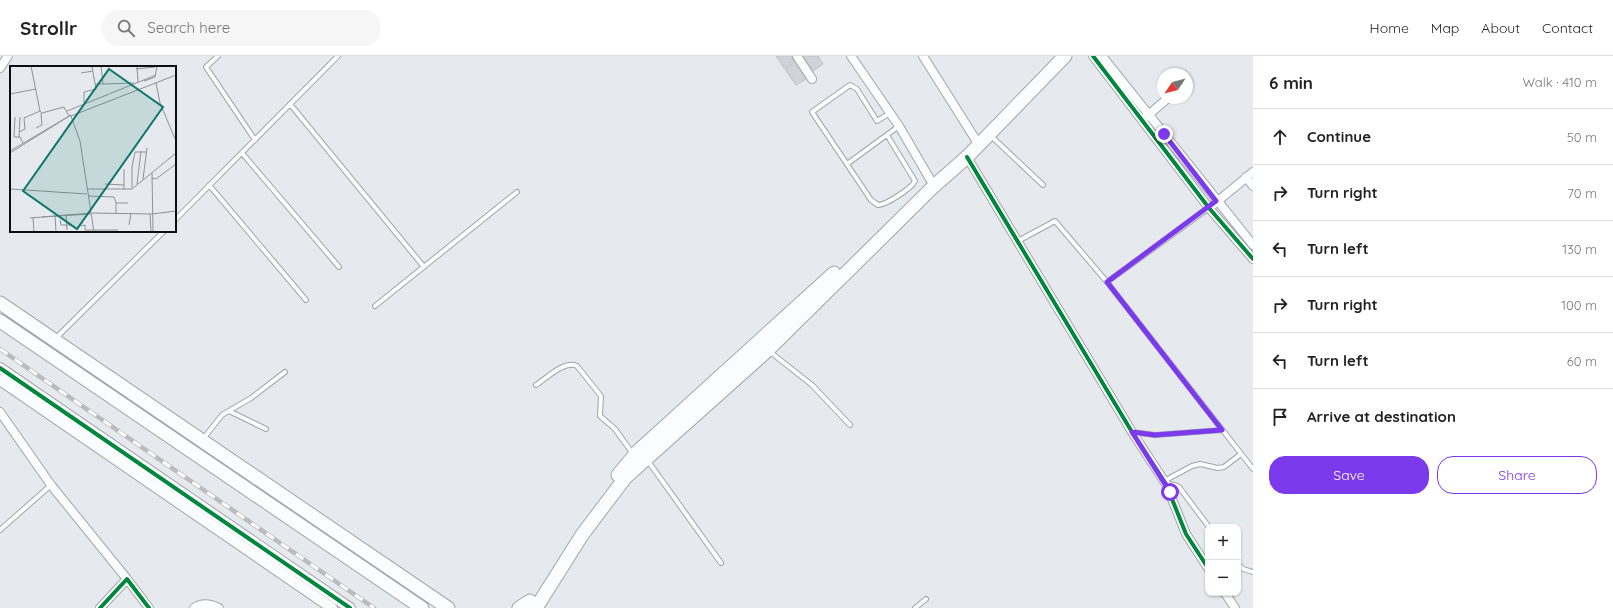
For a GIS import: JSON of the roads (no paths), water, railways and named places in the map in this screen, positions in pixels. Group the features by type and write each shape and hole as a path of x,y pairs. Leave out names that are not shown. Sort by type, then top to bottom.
{"main road":[{"path":"528,606 625,478 643,459 842,265 976,142 1054,56"},
{"path":"643,459 768,350 932,182 967,157 976,142 989,134 1065,56"},
{"path":"0,303 448,608"},
{"path":"0,321 422,608"}],"street":[{"path":"0,68 8,56"},
{"path":"797,56 812,79"},
{"path":"851,56 890,112 932,182"},
{"path":"923,56 976,142"},
{"path":"1093,56 1209,208 1253,259"},
{"path":"1102,56 1216,201 1253,245"},
{"path":"1142,120 1161,104"},
{"path":"967,157 1132,432 1165,482 1186,534 1205,563"},
{"path":"1209,208 1253,172"},
{"path":"1246,177 1253,186"},
{"path":"0,368 350,608"},
{"path":"0,380 332,608"},
{"path":"0,412 51,485 149,608"},
{"path":"100,608 127,579"},
{"path":"1227,596 1235,608"},
{"path":"194,608 198,605 211,604 219,608"}],"lane":[{"path":"218,56 206,67 255,140"},
{"path":"176,219 338,56"},
{"path":"887,135 913,176 914,184 887,203 878,205 871,200 814,118 812,112 813,109 850,85 857,89 877,121 890,112"},
{"path":"290,104 424,267"},
{"path":"847,164 899,126"},
{"path":"989,134 1043,184"},
{"path":"242,153 339,267"},
{"path":"209,185 306,300"},
{"path":"375,306 517,192"},
{"path":"1107,282 1209,208"},
{"path":"1018,241 1055,221 1107,282 1253,470"},
{"path":"54,340 163,232"},
{"path":"768,350 812,385 850,425"},
{"path":"536,385 564,366 573,364 577,366 601,396 600,416 615,429 657,474 721,563"},
{"path":"202,441 218,419 285,372"},
{"path":"229,411 266,429"},
{"path":"1132,432 1155,435 1222,430"},
{"path":"1165,482 1192,466 1200,464 1218,468 1224,467 1241,454"},
{"path":"1165,482 1179,487 1207,524"},
{"path":"0,530 51,485"},
{"path":"1241,566 1247,571 1253,572"},
{"path":"916,608 926,599"}],"railway":[{"path":"0,349 374,608"}]}
